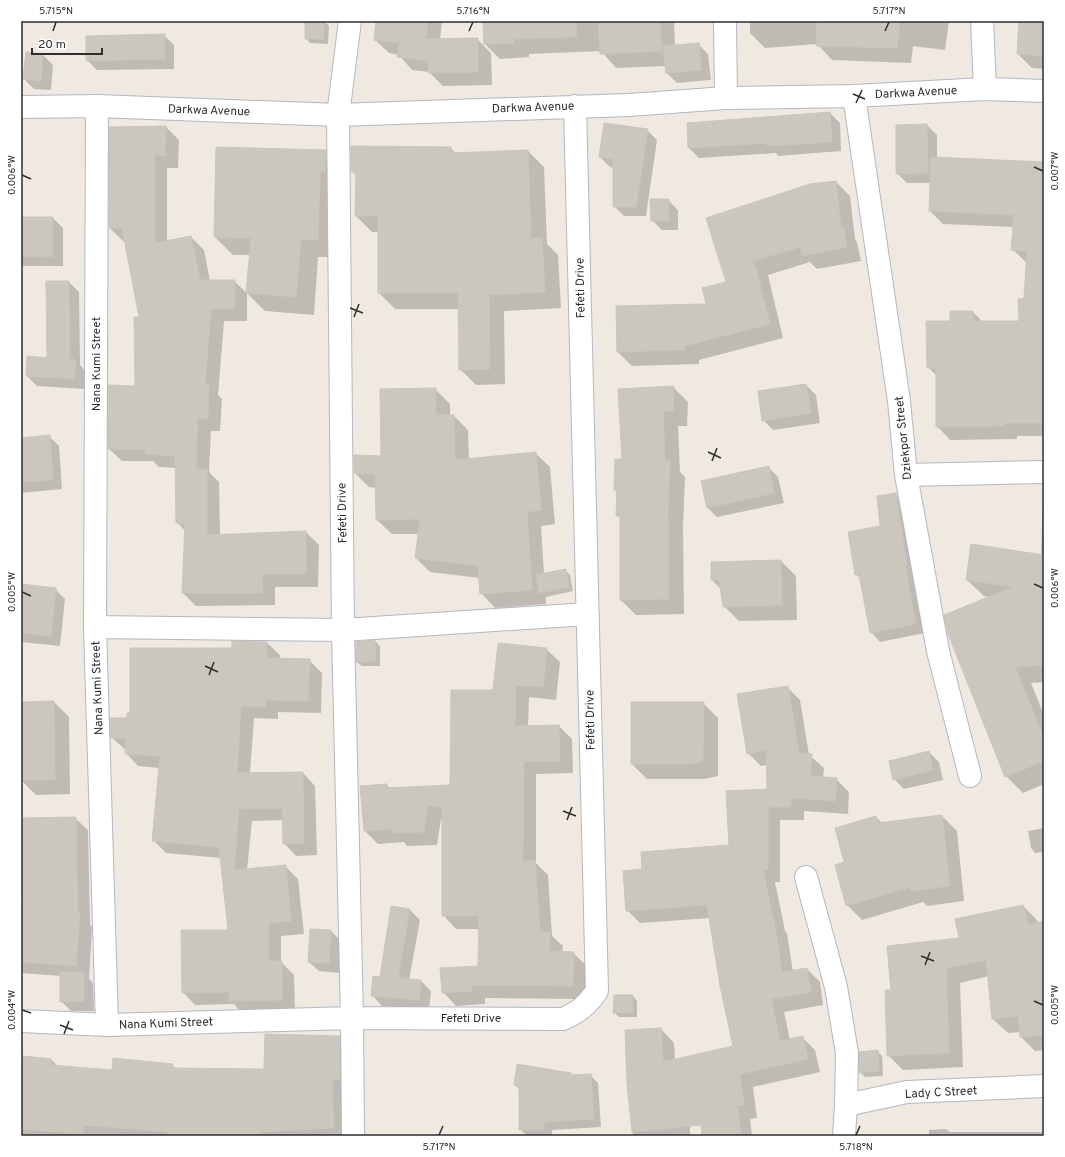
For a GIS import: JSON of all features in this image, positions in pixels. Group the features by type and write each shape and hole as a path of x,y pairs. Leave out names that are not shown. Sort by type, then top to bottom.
{"street":[{"name":"Fefeti Drive","path":"350,21 338,115 343,630 352,1018 563,1019 587,1005 597,991 575,106"},
{"path":"725,21 726,98"},
{"path":"982,21 985,89"},
{"name":"Darkwa Avenue","path":"21,107 97,106 338,115 629,105 726,98 854,96 985,89 1044,91"},
{"name":"Dziekpor Street","path":"854,96 899,401 906,475 938,651 970,776"},
{"name":"Nana Kumi Street","path":"97,106 95,627 107,1025 352,1018"},
{"path":"906,475 1044,472"},
{"path":"95,627 343,630 588,614"},
{"path":"806,877 836,987 847,1053 844,1136"},
{"path":"352,1018 353,1136"},
{"path":"21,1021 107,1025"},
{"name":"Lady C Street","path":"846,1105 907,1092 1044,1086"}],"building":[{"path":"305,21 324,21 324,39 305,39"},
{"path":"376,21 428,21 426,39 478,38 478,72 428,73 428,61 397,57 399,43 374,40"},
{"path":"483,21 576,21 577,37 514,39 514,43 484,44"},
{"path":"598,21 660,21 662,51 600,54"},
{"path":"817,21 900,21 897,48 816,46"},
{"path":"1019,21 1044,21 1044,56 1017,54"},
{"path":"165,34 165,59 86,61 86,36"},
{"path":"699,43 701,70 666,73 663,46"},
{"path":"26,52 43,54 41,81 23,79"},
{"path":"830,112 832,142 767,146 767,143 688,148 687,123"},
{"path":"604,123 648,129 636,207 613,207 613,159 599,157"},
{"path":"927,124 928,173 896,174 896,125"},
{"path":"166,126 165,156 155,155 155,243 191,236 200,280 235,280 234,309 211,309 205,385 209,385 208,419 198,418 196,469 207,469 207,535 306,531 306,574 262,574 263,593 182,593 185,523 176,523 175,456 145,454 145,449 108,449 108,385 135,386 134,317 139,317 122,228 109,228 109,127"},
{"path":"351,146 451,147 451,153 528,150 531,239 542,238 545,292 489,295 490,369 459,370 458,293 378,293 378,216 355,216 356,172 351,172"},
{"path":"216,147 326,150 326,172 320,172 318,240 301,239 296,297 246,293 251,238 214,237"},
{"path":"931,157 1044,162 1044,423 1004,423 1004,426 936,427 936,368 927,368 926,321 950,321 950,311 973,311 973,321 1019,321 1018,299 1024,298 1027,251 1011,250 1014,215 929,211"},
{"path":"836,181 841,228 844,227 847,247 802,256 800,247 754,261 770,324 685,346 685,350 617,352 616,306 706,304 702,288 726,282 706,218 810,184"},
{"path":"650,199 669,199 669,221 651,221"},
{"path":"21,217 53,217 53,257 21,256"},
{"path":"46,281 69,281 70,359 76,360 74,379 26,376 27,356 47,358"},
{"path":"806,384 811,413 762,421 758,391"},
{"path":"674,386 673,411 663,411 665,461 670,461 668,511 669,599 620,600 620,516 616,516 617,490 614,490 615,459 622,459 618,389"},
{"path":"436,388 436,415 454,415 455,460 536,452 541,510 527,512 532,590 480,594 478,566 415,558 420,519 376,520 375,474 354,473 354,455 381,456 380,389"},
{"path":"50,435 53,480 21,482 21,438"},
{"path":"769,466 774,493 707,508 701,481"},
{"path":"896,493 907,565 905,565 916,624 870,633 859,574 855,575 848,532 880,526 877,496"},
{"path":"971,544 1044,555 1044,665 1015,667 1044,738 1044,761 1005,777 948,634 944,615 1013,587 966,580"},
{"path":"781,560 782,605 723,607 719,580 711,580 711,562"},
{"path":"566,569 569,587 539,593 536,575"},
{"path":"21,584 56,588 51,636 21,633"},
{"path":"375,640 376,661 356,662 356,642"},
{"path":"232,641 267,642 267,658 310,659 308,701 266,700 266,707 241,706 237,773 303,772 304,843 283,844 282,808 239,809 234,870 286,865 291,921 269,923 269,961 282,961 282,1000 229,1001 229,992 182,993 181,930 228,930 219,847 152,841 160,756 125,754 126,738 111,738 110,718 127,718 127,713 130,713 130,648 232,648"},
{"path":"498,643 547,648 543,687 516,685 515,726 559,725 560,761 524,761 523,861 535,860 540,932 550,932 549,951 574,952 573,986 472,985 472,991 442,993 440,968 478,966 479,916 442,916 442,807 428,806 424,832 393,833 393,829 364,831 360,786 387,784 387,788 450,785 451,690 493,690"},
{"path":"788,686 799,753 812,754 810,776 837,778 835,801 791,798 791,807 768,807 768,869 763,869 773,920 774,919 782,972 807,968 811,992 771,999 780,1041 803,1036 808,1059 740,1074 744,1105 737,1106 741,1136 702,1136 701,1125 632,1132 627,1084 625,1030 661,1028 663,1062 733,1046 720,986 707,905 626,911 623,871 642,869 641,852 729,845 726,791 767,789 766,750 747,754 737,694"},
{"path":"54,701 55,780 21,780 21,702"},
{"path":"631,702 704,702 703,761 689,764 631,764"},
{"path":"929,751 933,770 893,780 889,761"},
{"path":"942,815 950,886 911,891 911,887 846,906 835,865 844,862 835,828 876,816 878,823"},
{"path":"76,817 78,913 80,913 76,966 21,962 21,909 23,909 21,818"},
{"path":"1023,905 1028,925 1044,921 1044,1035 1020,1037 1018,1016 992,1019 986,960 946,968 949,1053 887,1056 885,990 891,990 887,946 959,938 955,919"},
{"path":"391,906 410,909 398,978 421,980 419,1000 371,996 373,976 380,977"},
{"path":"310,929 331,930 329,963 308,962"},
{"path":"60,972 84,972 84,1001 60,1002"},
{"path":"614,995 633,995 633,1013 613,1013"},
{"path":"265,1034 340,1036 340,1080 332,1079 334,1128 260,1132 260,1136 167,1136 167,1132 84,1125 83,1134 21,1129 23,1056 51,1059 51,1065 112,1070 113,1058 173,1064 172,1068 264,1069"},
{"path":"878,1050 879,1071 859,1073 859,1052"},
{"path":"517,1064 571,1073 571,1075 591,1074 594,1119 544,1122 544,1130 519,1130 519,1086 514,1085"}]}
